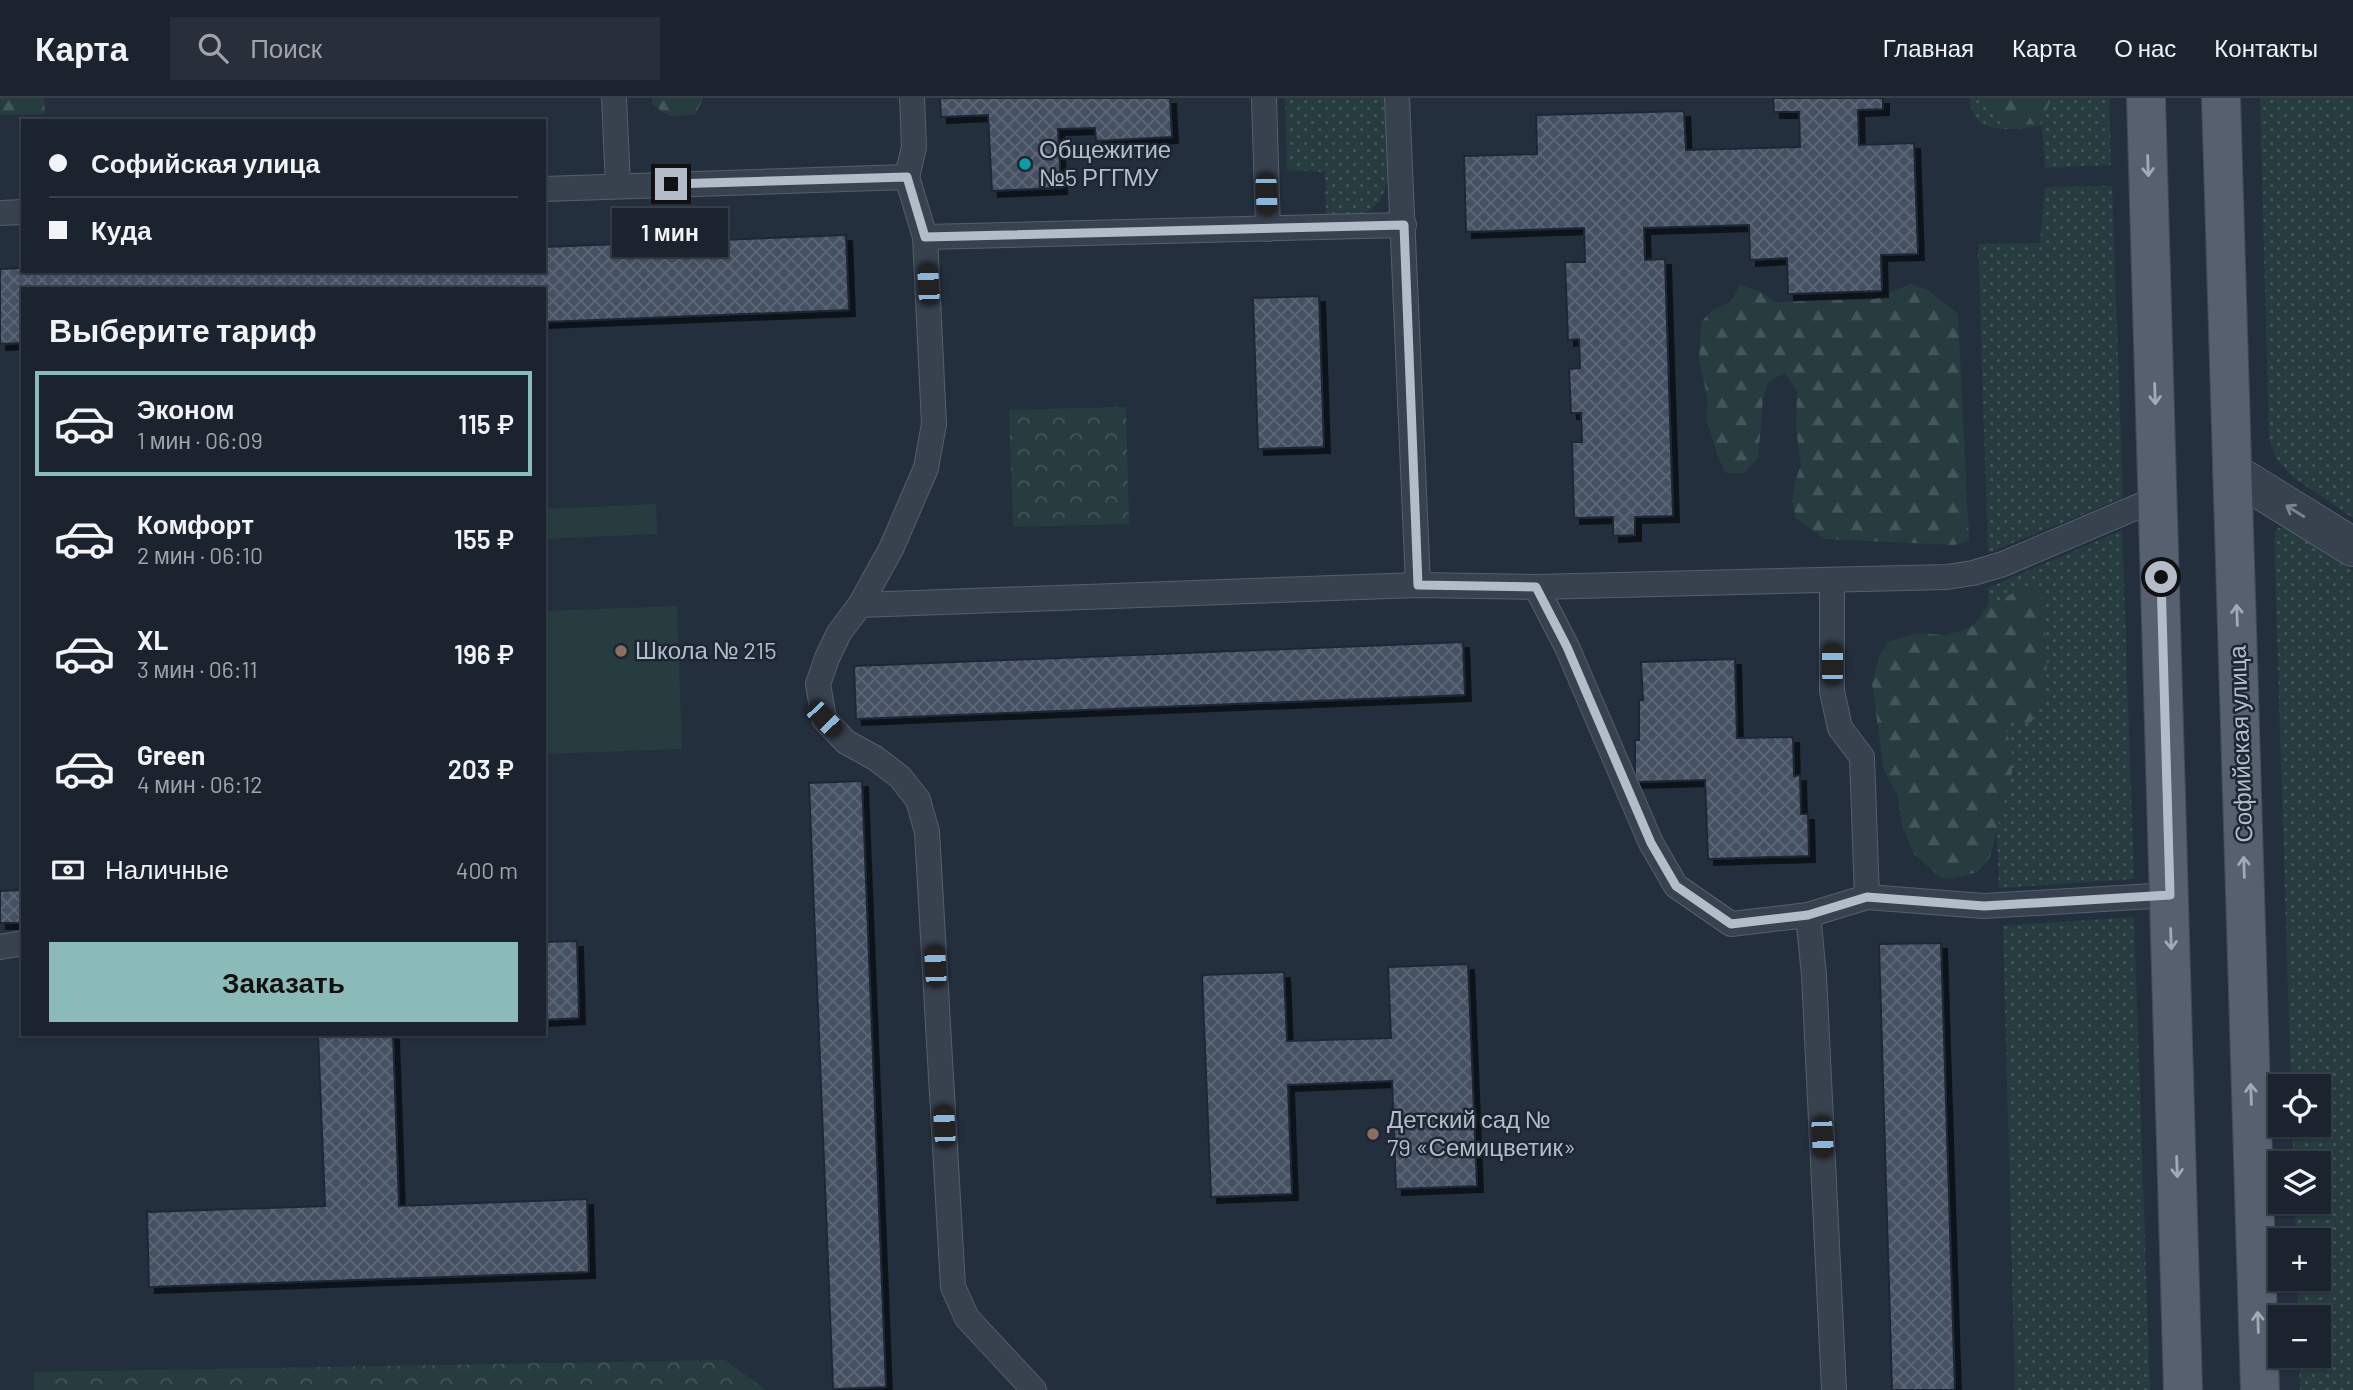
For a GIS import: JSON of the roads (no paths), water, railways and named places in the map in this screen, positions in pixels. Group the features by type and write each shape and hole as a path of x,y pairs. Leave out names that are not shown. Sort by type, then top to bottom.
{"main road":[{"path":"2146,98 2183,1390"},
{"name":"Софийская улица","path":"2221,98 2260,1390"}],"street":[{"path":"2232,472 2353,547"}],"lane":[{"path":"614,98 618,185"},
{"path":"912,98 914,147 907,177 925,237 933,377 932,435 926,468 891,549 860,605 839,633 818,684 824,719 846,742 875,758 900,778 918,800 927,832 953,1287 967,1318 1034,1390"},
{"path":"1264,98 1268,229"},
{"path":"1397,98 1418,585"},
{"path":"546,189 907,177"},
{"path":"0,213 21,212"},
{"path":"925,237 1404,225"},
{"path":"860,605 1418,585 1536,587 1947,578 2003,564 2158,498"},
{"path":"1832,581 1832,691 1840,728 1862,757 1867,897"},
{"path":"1536,587 1567,647 1651,843 1676,886 1731,924 1808,915 1867,897 1984,906 2170,895"},
{"path":"1808,915 1814,975 1834,1390"},
{"path":"0,947 21,943"}],"place":[{"name":"Общежитие №5 РГГМУ","path":"1025,164"},
{"name":"Школа № 215","path":"621,651"},
{"name":"Детский сад № 79 «Семицветик»","path":"1373,1134"}]}
